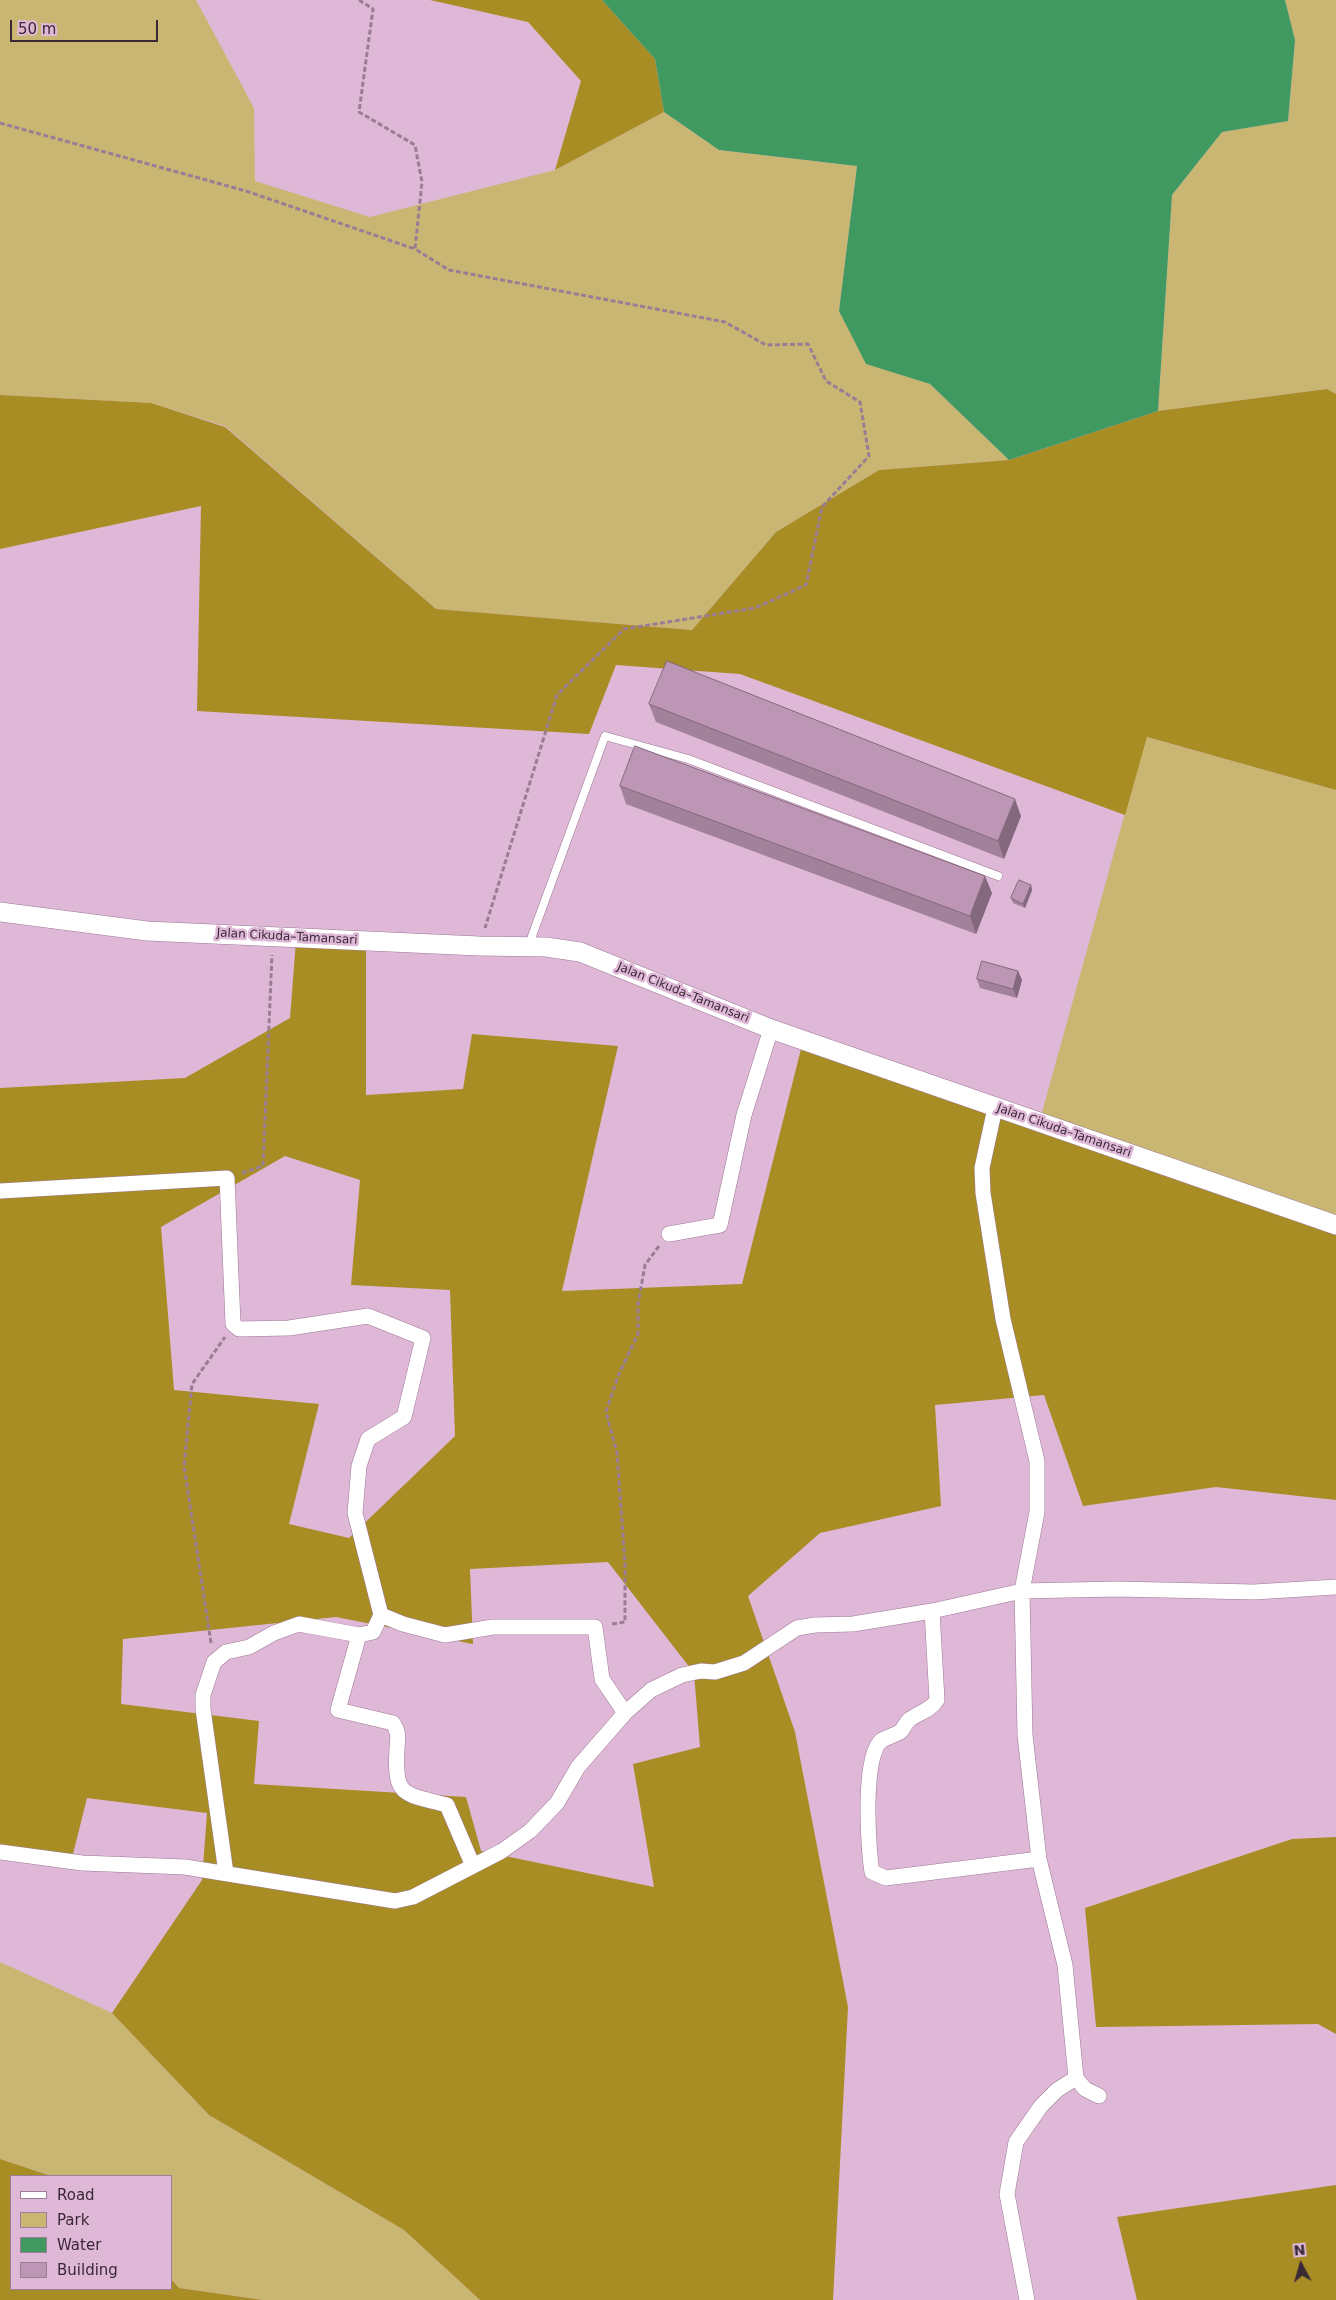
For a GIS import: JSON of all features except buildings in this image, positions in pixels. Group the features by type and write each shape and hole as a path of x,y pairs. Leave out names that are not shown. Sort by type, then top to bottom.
{"street":[{"name":"Jalan Cikuda–Tamansari","path":"0,912 147,931 528,947 580,952 771,1029 1336,1225"},
{"path":"669,1234 720,1225 744,1115 771,1029"},
{"path":"995,1108 982,1168 983,1193 1003,1319 1036,1462 1036,1512 1022,1591 1025,1735 1039,1859 1065,1965 1076,2078 1086,2089 1099,2096"},
{"path":"0,1191 227,1178 234,1324 239,1329 288,1328 368,1316 423,1338 404,1417 368,1439 359,1466 355,1513 381,1615 373,1632 358,1635 299,1624 274,1633 249,1647 226,1652 214,1662 203,1695 203,1709 226,1873"},
{"path":"0,1852 82,1863 185,1866 395,1901 413,1897 502,1851 530,1831 557,1802 578,1767 625,1713 652,1690 682,1675 701,1671 716,1672 744,1663 797,1628 815,1625 853,1624 932,1611 1022,1591 1117,1589 1254,1592 1336,1587"},
{"path":"932,1611 937,1700 934,1705 908,1721 902,1731 881,1741 874,1750 868,1793 868,1845 872,1872 886,1878 1039,1859"},
{"path":"381,1615 403,1624 445,1635 493,1627 596,1627 602,1679 625,1713"},
{"path":"358,1635 338,1710 393,1723 398,1732 396,1774 400,1788 411,1795 446,1805 473,1866"},
{"path":"1027,2300 1007,2194 1016,2142 1041,2106 1057,2090 1076,2078"}],"lane":[{"path":"528,947 605,736 688,759 998,876"}],"path":[{"path":"359,0 373,9 359,112 415,145 422,182 415,249"},
{"path":"0,123 246,191 415,249 449,270 725,322 766,345 808,344 826,381 860,402 869,456 822,507 806,585 755,608 624,629 557,695 479,946"},
{"path":"227,1178 263,1166 273,936"},
{"path":"596,1627 625,1622 626,1564 617,1453 606,1412 618,1376 638,1334 638,1304 645,1265 669,1234"},
{"path":"214,1662 184,1466 192,1384 234,1324"}],"green space":[{"path":"0,0 196,0 254,108 255,181 370,217 555,170 664,112 719,150 857,166 839,311 867,364 930,384 1009,460 879,470 776,532 692,630 436,609 225,426 151,403 0,395"},
{"path":"1285,0 1336,0 1336,394 1327,389 1158,411 1172,195 1222,132 1288,121 1295,40"},
{"path":"1146,737 1336,790 1336,1221 1041,1116"},
{"path":"0,1962 112,2013 209,2115 404,2230 480,2300 263,2300 179,2288 172,2280 172,2175 48,2175 0,2159"}],"shaded area":[{"path":"430,0 602,0 655,59 664,112 555,170 581,81 528,22"},
{"path":"1327,389 1336,394 1336,790 1147,737 1125,815 740,674 616,665 589,734 197,711 201,506 0,549 0,395 151,403 225,427 436,609 692,630 776,532 879,470 1009,460 1158,411"},
{"path":"296,941 366,943 366,1095 463,1089 472,1034 618,1046 562,1291 742,1284 803,1041 1336,1221 1336,1500 1216,1487 1083,1506 1044,1395 935,1405 941,1506 820,1533 748,1596 795,1732 848,2007 833,2300 480,2300 404,2230 209,2115 112,2013 202,1880 207,1813 87,1798 73,1854 0,1849 0,1088 185,1078 290,1018","holes":["285,1156 360,1180 351,1285 450,1290 455,1436 349,1538 289,1524 319,1404 174,1390 161,1227","608,1562 694,1673 700,1747 633,1764 654,1887 481,1851 466,1797 254,1784 259,1721 121,1704 123,1639 336,1617 473,1644 470,1569"]},
{"path":"1336,1837 1336,2034 1318,2024 1096,2027 1085,1908 1292,1839"},
{"path":"0,2159 48,2175 10,2175 10,2290 172,2290 172,2280 179,2288 263,2300 0,2300"},
{"path":"1336,2185 1336,2300 1137,2300 1117,2217"}],"water":[{"path":"602,0 1285,0 1295,40 1288,121 1222,132 1172,195 1158,411 1009,460 930,384 866,364 839,311 857,166 719,150 664,112 655,59"}]}
